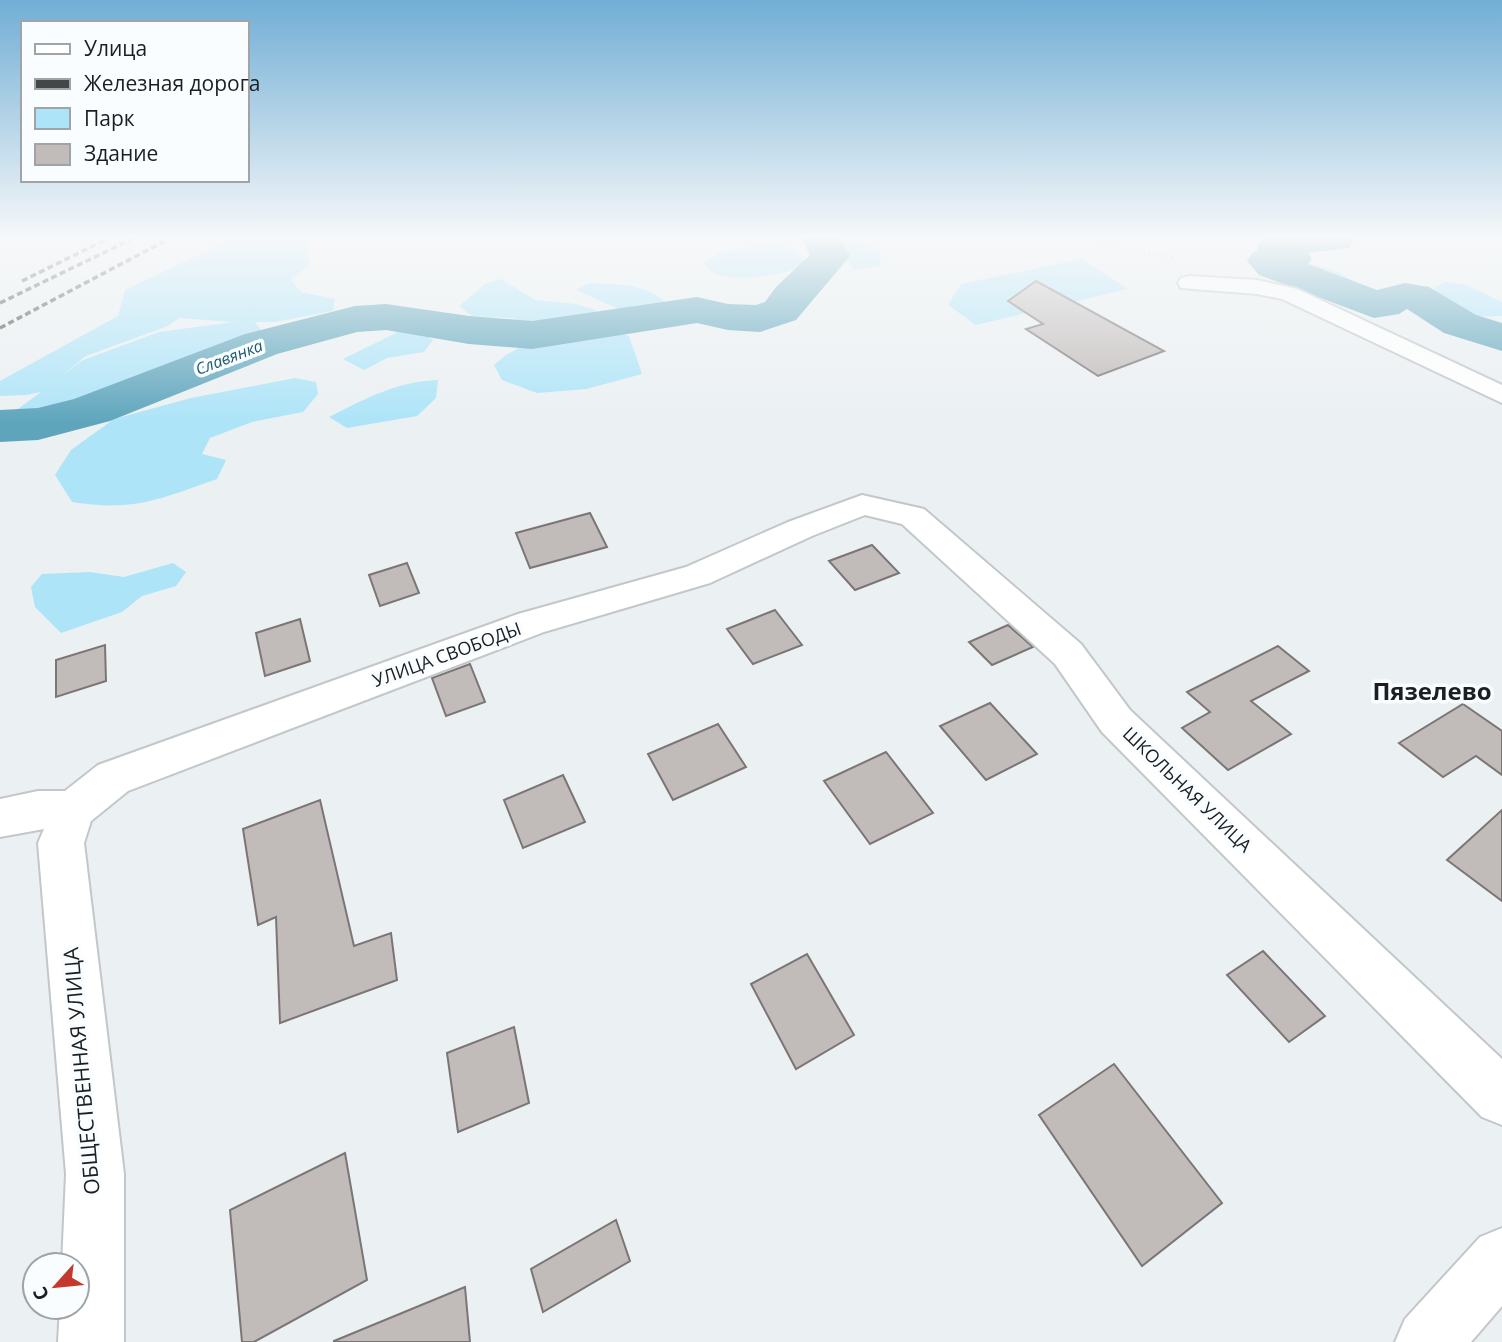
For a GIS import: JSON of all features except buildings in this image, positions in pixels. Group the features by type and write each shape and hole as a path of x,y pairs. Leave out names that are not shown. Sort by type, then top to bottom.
{"street":[{"path":"1297,298 1502,395"},
{"name":"УЛИЦА СВОБОДЫ","path":"67,827 113,778 531,623 698,575 800,529 862,505"},
{"name":"ШКОЛЬНАЯ УЛИЦА","path":"862,505 913,516 1068,654 1116,721 1502,1097"},
{"path":"0,818 38,810 67,827"},
{"name":"ОБЩЕСТВЕННАЯ УЛИЦА","path":"67,827 95,1174 91,1342"},
{"path":"1428,1342 1502,1259"}],"green space":[{"path":"123,298 335,299 333,311 275,322 255,322 265,335 54,417 3,420 41,392 0,396 0,381 118,316","holes":["179,318 233,322 159,332 83,360 60,377 86,356 168,326"]},
{"path":"469,298 531,298 576,304 596,310 602,326 629,336 642,374 586,389 537,393 502,380 494,365 535,339 530,324 512,318 472,316 459,306"},
{"path":"593,298 659,298 669,308 639,318"},
{"path":"953,298 1092,298 976,325 948,305"},
{"path":"1439,298 1493,298 1502,302 1502,316 1462,314 1446,306"},
{"path":"418,330 433,340 424,352 387,358 364,370 343,359 398,332"},
{"path":"295,378 316,382 318,394 303,412 252,422 210,438 202,454 226,460 217,479 146,502 94,505 72,502 55,475 71,450 114,419 191,398"},
{"path":"438,380 436,398 417,416 347,428 329,417 395,387"},
{"path":"173,563 186,572 176,586 142,596 122,612 61,633 35,607 31,587 42,574 90,572 124,577"}],"waterway":[{"name":"Славянка","path":"0,426 38,424 92,410 261,344 355,319 386,317 469,330 532,335 697,310 728,317 760,319 781,311 790,298"},
{"path":"1359,298 1374,305 1384,305 1396,298"},
{"path":"1418,298 1460,324 1502,337"}],"railway":[{"path":"0,303 11,298"},
{"path":"0,328 57,298"}],"district":[{"name":"Пязелево","path":"1432,692"}]}
